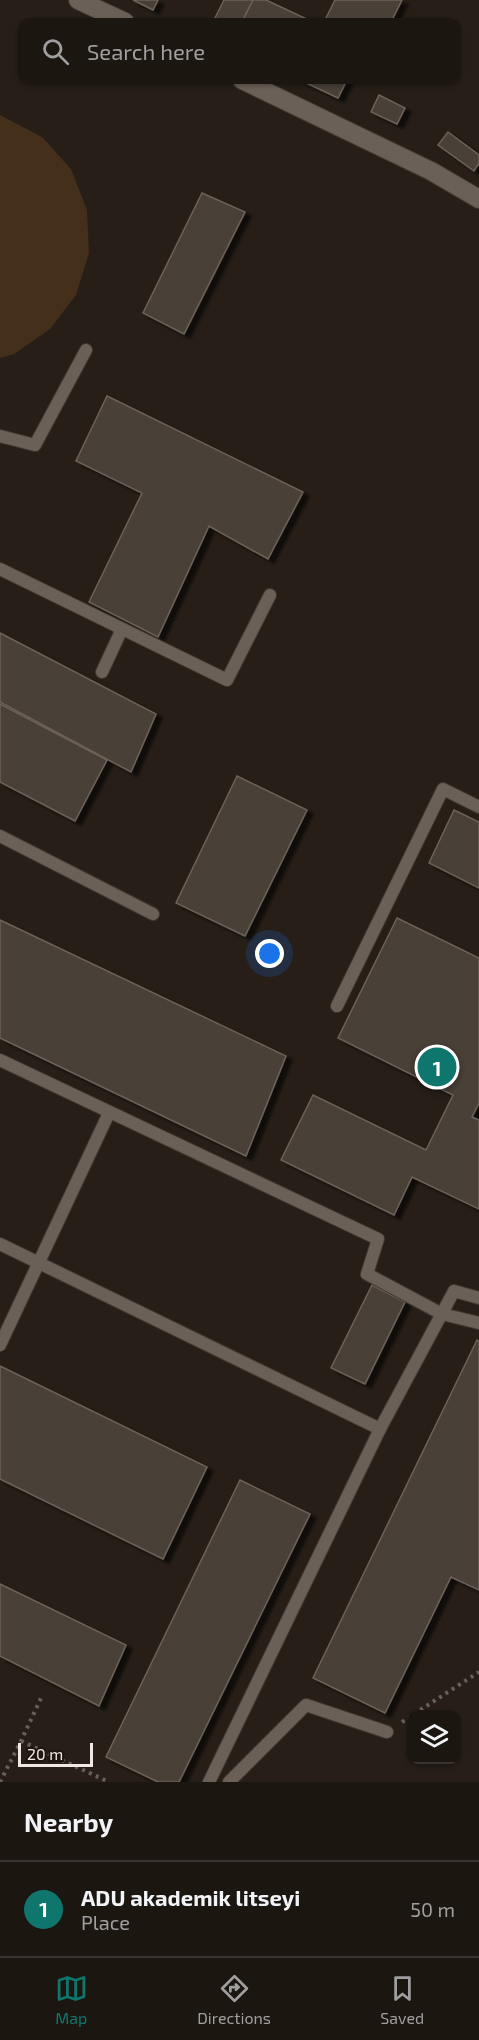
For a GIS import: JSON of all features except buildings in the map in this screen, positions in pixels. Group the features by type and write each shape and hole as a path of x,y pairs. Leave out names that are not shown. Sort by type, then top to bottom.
{"street":[{"path":"78,0 116,18"},
{"path":"250,84 431,171 479,199"}],"lane":[{"path":"0,436 35,445 86,350"},
{"path":"0,569 227,680 270,595"},
{"path":"102,672 122,629"},
{"path":"337,1006 443,789 479,807"},
{"path":"0,836 153,914"},
{"path":"0,1060 378,1239 367,1274 442,1314 479,1323"},
{"path":"0,1345 109,1113"},
{"path":"0,1244 380,1429"},
{"path":"209,1782 380,1429 454,1291 479,1298"},
{"path":"228,1782 306,1705 387,1732"}],"path":[{"path":"420,1710 479,1672"},
{"path":"0,1782 42,1696"},
{"path":"21,1741 109,1782"}],"shaded area":[{"path":"0,115 42,137 71,169 87,210 89,253 76,295 50,329 14,354 0,358"}],"place":[{"name":"ADU akademik litseyi","path":"437,1067"}]}
